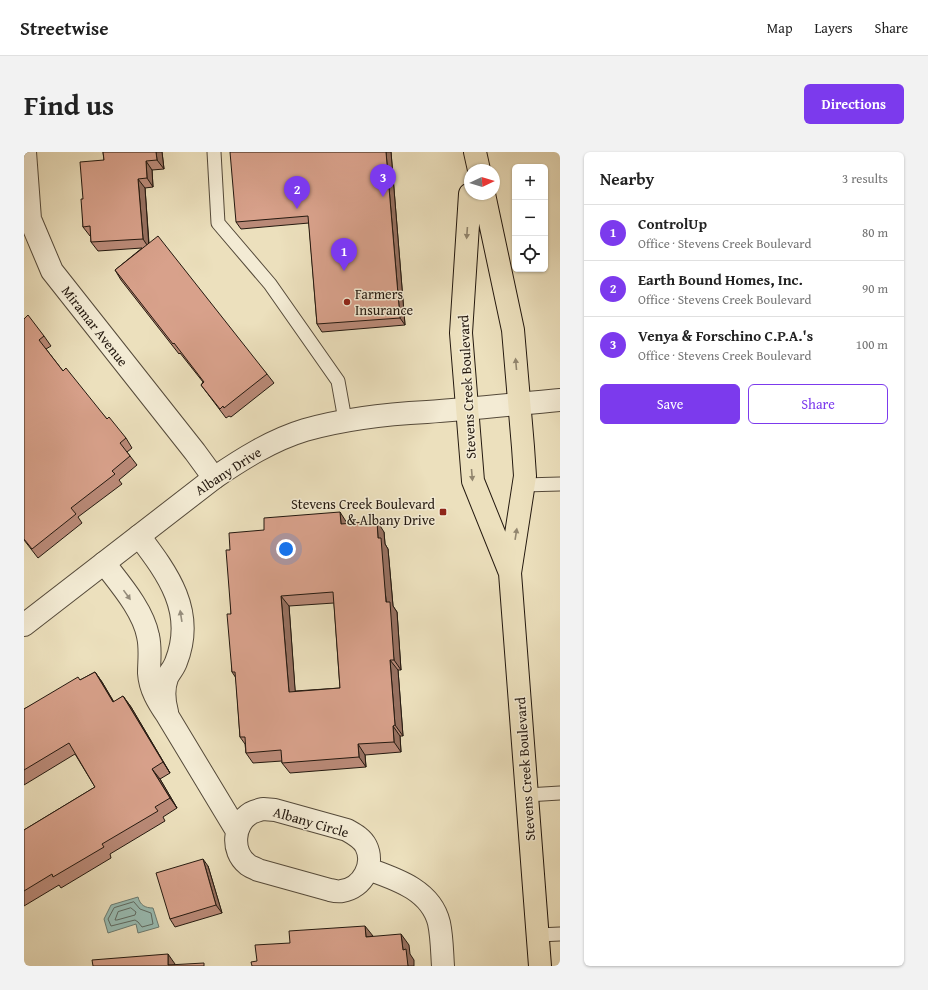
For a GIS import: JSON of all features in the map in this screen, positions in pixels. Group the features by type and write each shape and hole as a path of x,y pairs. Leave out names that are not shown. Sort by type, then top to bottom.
{"main road":[{"path":"473,164 474,152"},
{"path":"474,152 477,164"},
{"name":"Stevens Creek Boulevard","path":"470,200 461,333 473,481 510,573"},
{"name":"Stevens Creek Boulevard","path":"485,200 514,330 525,476 510,573 540,966"}],"street":[{"name":"Miramar Avenue","path":"25,152 30,219 52,271 214,478"},
{"name":"Albany Drive","path":"25,623 214,478 268,445 303,431 345,420 560,400"},
{"path":"139,536 160,563 173,585 182,613 183,631 181,647 176,663 167,679 164,691 164,704 167,715"},
{"path":"104,563 130,598 143,620 148,636 150,654 149,674 152,688 159,703 237,831 236,844 240,855 248,865 258,870 330,890 342,891 353,887 362,880 368,869 409,886 421,894 431,906 438,921 443,966"},
{"path":"150,654 179,654"},
{"name":"Albany Circle","path":"237,831 242,821 252,813 263,809 275,810 340,828 357,835 365,845 369,856 368,869"}],"lane":[{"path":"214,152 218,223 270,284 338,381 345,420"},
{"path":"524,485 560,484"},
{"path":"527,796 560,793"},
{"path":"538,935 560,934"}],"water":[{"path":"138,897 143,906 153,908 159,927 138,933 136,924 108,933 104,919 111,905"}],"building":[{"path":"103,152 156,152 157,160 146,161 147,178 138,179 143,239 91,242 90,226 83,227 81,199 83,199 80,162 104,160"},
{"path":"230,152 386,152 400,318 317,324 308,216 236,222"},
{"path":"158,236 267,374 224,408 223,406 220,409 201,385 204,382 115,270"},
{"path":"28,315 44,336 39,340 63,371 66,368 107,419 109,417 126,438 120,443 130,456 112,471 115,474 71,508 76,514 32,549 24,539 24,319"},
{"path":"340,512 341,524 377,521 378,538 381,538 386,602 390,602 394,660 390,660 395,725 393,726 394,742 358,744 359,757 282,763 281,750 246,753 245,737 240,737 235,672 232,672 227,614 231,614 226,550 230,550 229,533 264,530 264,518","holes":["333,592 340,688 289,692 281,596"]},
{"path":"95,672 113,702 123,696 163,762 152,769 170,798 155,807 158,811 102,844 104,847 53,877 52,874 24,891 24,830 95,787 69,743 24,770 24,709 78,677 80,680"},
{"path":"203,859 216,905 170,919 156,873"},
{"path":"365,926 366,937 401,934 403,950 406,949 408,966 252,966 251,962 257,961 255,945 290,943 289,931"},
{"path":"168,954 168,965 204,963 204,966 93,966 92,960"}],"place":[{"name":"Venya & Forschino C.P.A.'s","path":"383,197"},
{"name":"Earth Bound Homes, Inc.","path":"297,209"},
{"name":"ControlUp","path":"344,271"},
{"name":"Farmers Insurance","path":"347,302"},
{"name":"Stevens Creek Boulevard & Albany Drive","path":"443,512"}]}
